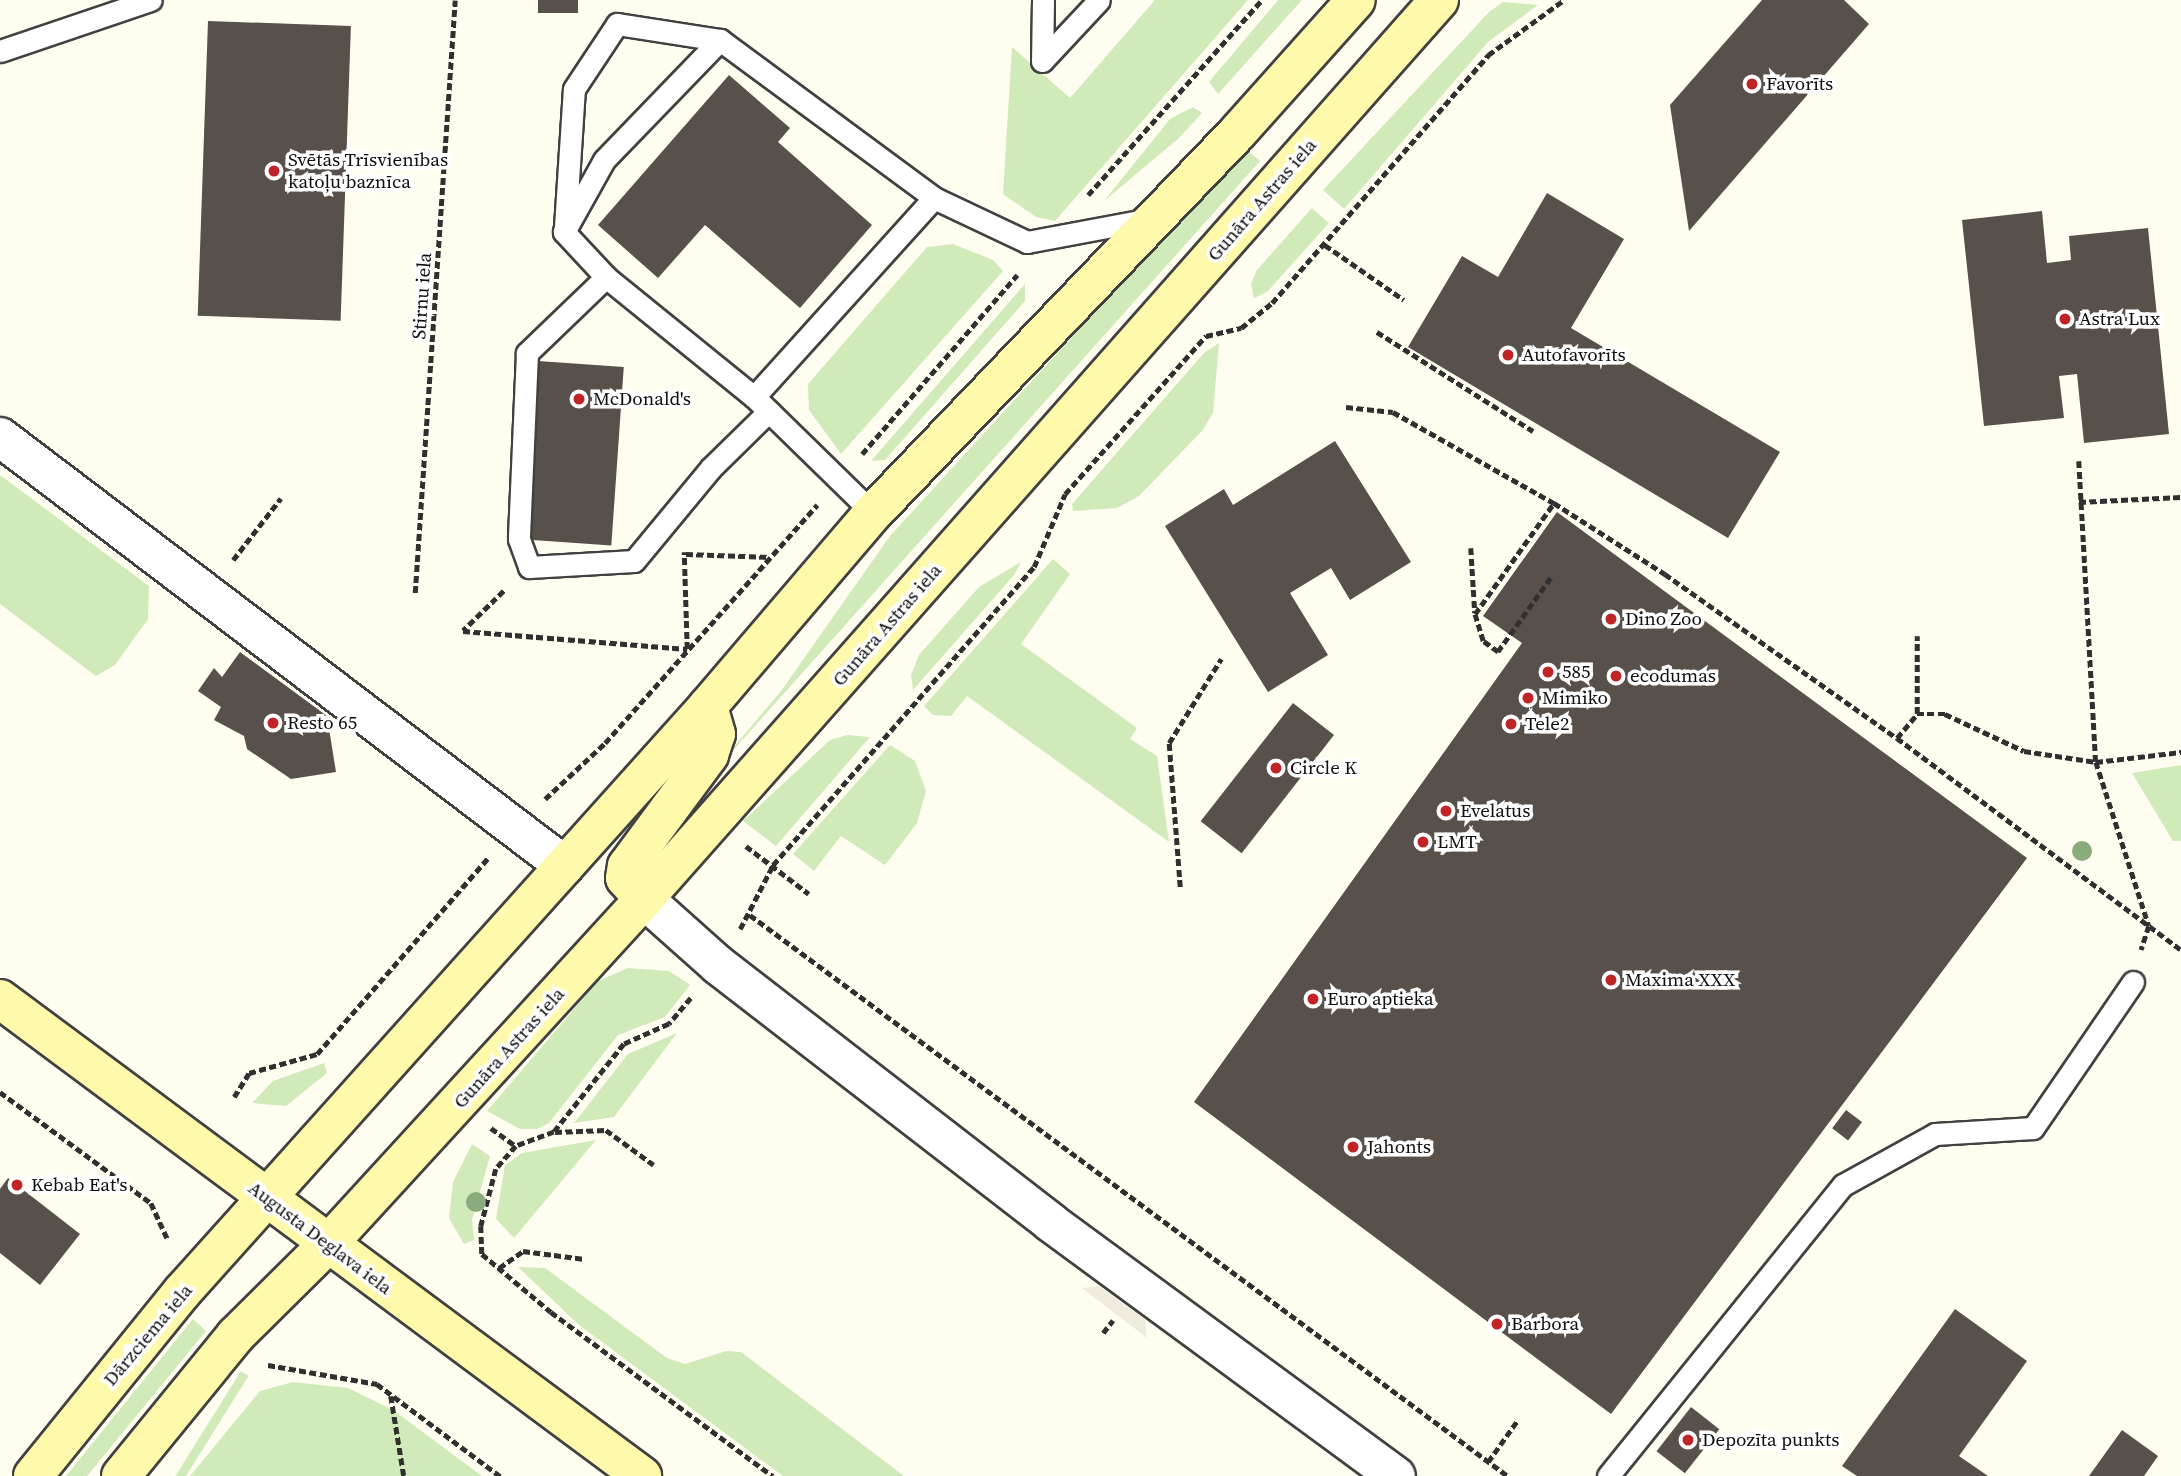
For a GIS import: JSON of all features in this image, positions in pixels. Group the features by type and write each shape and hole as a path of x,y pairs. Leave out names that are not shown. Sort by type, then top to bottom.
{"main road":[{"path":"269,1198 708,706 873,513 1237,133 1356,0"},
{"name":"Gunāra Astras iela","path":"328,1244 644,899 1439,0"},
{"path":"644,899 625,878 627,866 709,755 716,734 708,706"},
{"name":"Augusta Deglava iela","path":"0,999 642,1476"},
{"name":"Dārzciema iela","path":"33,1476 183,1292 269,1198"},
{"path":"121,1476 235,1336 328,1244"}],"street":[{"path":"0,437 565,866"},
{"path":"644,899 718,965 1050,1223 1396,1476"}],"lane":[{"path":"0,51 151,0"},
{"path":"1043,0 1042,61 1099,0"},
{"path":"873,513 762,404 606,277 564,232 574,89 617,24 720,40 934,198 1027,242 1152,219"},
{"path":"564,232 604,160 720,40"},
{"path":"606,277 527,353 519,539 528,567 634,561 934,198"},
{"path":"1608,1476 1843,1185 1935,1134 2033,1128 2133,982"}],"path":[{"name":"Stirnu iela","path":"415,593 456,0"},
{"path":"234,1097 249,1073 317,1054 515,827 605,744 1262,0"},
{"path":"554,1132 624,1044 669,1024 718,965 750,915 773,865 1034,567 1065,494 1206,336 1241,328 1272,303 1488,55 1564,0"},
{"path":"1325,245 1404,300"},
{"path":"1377,332 1533,431"},
{"path":"1346,407 1393,412 1554,503 1665,574 1897,738 2181,950"},
{"path":"2079,461 2079,502 2096,762 2149,926"},
{"path":"2079,502 2181,497"},
{"path":"207,594 281,498"},
{"path":"1475,614 1554,503"},
{"path":"677,545 686,554 769,557"},
{"path":"1471,548 1475,614 1483,641 1498,652 1551,578"},
{"path":"686,554 687,649"},
{"path":"528,567 463,631 687,649"},
{"path":"1897,738 1917,714 1917,635"},
{"path":"1180,887 1170,743 1221,659"},
{"path":"1917,714 1945,714 2024,751 2096,762 2181,752"},
{"path":"741,843 809,894"},
{"path":"750,915 1507,1476"},
{"path":"0,1092 151,1203 169,1236 165,1247"},
{"path":"480,1120 516,1146"},
{"path":"654,1165 606,1130 554,1132 516,1146 496,1169 481,1226 482,1254 773,1476"},
{"path":"499,1268 523,1251 584,1259"},
{"path":"1103,1333 1116,1315"},
{"path":"270,1363 377,1384 500,1476"},
{"path":"391,1395 404,1476"},
{"path":"1488,1462 1517,1421"}],"green space":[{"path":"1155,0 1248,0 1055,221 1036,217 1003,194 1012,47 1070,98"},
{"path":"1278,0 1302,0 1218,94 1209,82"},
{"path":"1503,2 1538,5 1488,42 1344,209 1323,190 1489,12"},
{"path":"1193,107 1202,113 1179,138 1104,201 1170,119"},
{"path":"1245,148 1260,161 694,794 781,691 890,536"},
{"path":"1312,208 1329,223 1267,292 1254,298 1251,284 1257,270"},
{"path":"953,244 993,260 1003,271 841,454 809,410 808,384 927,247"},
{"path":"1025,284 1025,301 885,460 871,461"},
{"path":"1219,343 1213,413 1202,431 1139,496 1117,508 1073,511 1072,504 1204,353"},
{"path":"0,475 149,586 148,619 115,665 96,676 0,604"},
{"path":"1053,559 1070,574 1021,644 1137,728 1130,739 1157,756 1169,842 967,696 951,716 933,715 924,706"},
{"path":"1021,562 1014,575 913,690 911,675 919,655 979,587"},
{"path":"847,735 870,737 776,846 743,821 830,740"},
{"path":"890,745 915,761 926,791 917,823 885,865 841,836 814,871 793,854"},
{"path":"2181,765 2181,841 2173,841 2132,773"},
{"path":"628,968 669,971 690,985 665,1017 618,1035 549,1123 537,1129 520,1129 487,1111 598,981"},
{"path":"677,1033 614,1117 574,1123 628,1054"},
{"path":"324,1063 327,1073 286,1106 252,1103 273,1081"},
{"path":"596,1140 514,1238 496,1219 505,1165 522,1153"},
{"path":"472,1144 490,1156 472,1220 474,1240 464,1244 449,1218 453,1182"},
{"path":"518,1267 545,1268 667,1358 685,1364 726,1351 741,1352 904,1476 783,1476 579,1325"},
{"path":"193,1319 206,1331 87,1476 66,1476"},
{"path":"241,1371 249,1376 186,1476 175,1476"},
{"path":"293,1382 348,1388 393,1410 482,1476 190,1476 260,1391"}],"shaded area":[{"path":"1099,1286 1145,1320 1147,1338 1082,1288"}],"building":[{"path":"538,0 578,0 578,13 538,13"},
{"path":"1762,0 1844,0 1869,24 1689,231 1670,105"},
{"name":"Svētās Trīsvienības katoļu baznīca","path":"208,21 351,26 341,321 198,316"},
{"path":"729,75 790,128 778,142 872,225 800,308 705,225 658,278 598,225"},
{"path":"1547,193 1624,239 1571,328 1780,452 1728,538 1408,347 1462,256 1498,277"},
{"name":"Astra Lux","path":"2042,211 2047,263 2071,260 2069,236 2148,228 2169,434 2084,443 2077,374 2059,376 2064,418 1984,426 1962,220"},
{"path":"538,361 624,367 611,546 526,540"},
{"path":"1335,441 1411,562 1350,600 1331,568 1290,593 1328,655 1268,692 1165,526 1224,489 1233,505"},
{"path":"1557,512 2027,858 1611,1414 1194,1102 1522,643 1483,616"},
{"path":"240,652 327,716 336,772 291,779 247,749 244,736 214,720 221,707 198,691 214,668 222,677"},
{"name":"Circle K","path":"1293,703 1334,735 1242,853 1201,821"},
{"path":"1846,1110 1862,1122 1848,1140 1832,1128"},
{"path":"8,1178 80,1234 40,1285 0,1253 0,1189"},
{"path":"1955,1309 2027,1361 1959,1456 1988,1476 1857,1476 1842,1466"},
{"name":"Depozīta punkts","path":"1691,1407 1719,1429 1685,1473 1657,1451"},
{"path":"2122,1430 2158,1456 2144,1476 2089,1476"}],"place":[{"name":"Favorīts","path":"1752,84"},
{"name":"Svētās Trīsvienības katoļu baznīca","path":"274,171"},
{"name":"Astra Lux","path":"2065,319"},
{"name":"Autofavorīts","path":"1508,355"},
{"name":"McDonald's","path":"579,399"},
{"name":"Dino Zoo","path":"1611,619"},
{"name":"585","path":"1548,672"},
{"name":"ecodumas","path":"1616,676"},
{"name":"Mimiko","path":"1528,698"},
{"name":"Resto 65","path":"273,723"},
{"name":"Tele2","path":"1511,724"},
{"name":"Circle K","path":"1276,768"},
{"name":"Evelatus","path":"1446,811"},
{"name":"LMT","path":"1423,842"},
{"name":"Maxima XXX","path":"1611,980"},
{"name":"Euro aptieka","path":"1313,999"},
{"name":"Jahonts","path":"1353,1147"},
{"name":"Kebab Eat's","path":"17,1185"},
{"name":"Barbora","path":"1497,1324"},
{"name":"Depozīta punkts","path":"1688,1440"}]}
